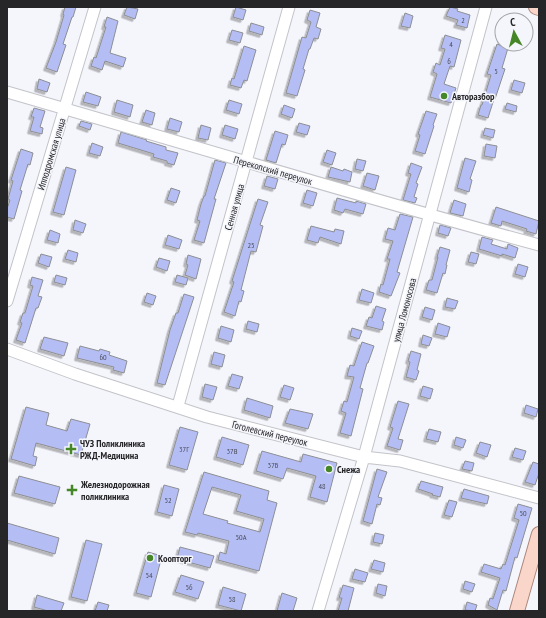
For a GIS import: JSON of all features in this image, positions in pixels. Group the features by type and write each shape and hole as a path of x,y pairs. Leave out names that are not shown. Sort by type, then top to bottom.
{"main road":[{"path":"517,611 539,534"}],"street":[{"name":"Ипподромская улица","path":"7,301 95,7"},
{"name":"Сенная улица","path":"178,406 289,7"},
{"name":"улица Ломоносова","path":"318,611 364,457 486,7"},
{"name":"Перекопский переулок","path":"7,92 429,216 539,245"},
{"name":"Гоголевский переулок","path":"7,349 75,374 178,406 207,417 364,457 400,461 539,498"}],"building":[{"path":"65,7 76,7 63,44 66,45 57,72 46,68 56,42"},
{"path":"127,7 138,9 135,19 124,15"},
{"path":"236,7 246,10 243,20 233,17"},
{"path":"450,7 470,15 467,28 456,25 458,20 446,16"},
{"path":"310,10 320,13 316,27 321,29 318,39 314,38 309,49 303,69 305,70 297,96 286,93 302,37 306,38 311,22 307,20"},
{"path":"405,13 413,16 410,28 401,26"},
{"path":"107,17 118,21 110,53 126,58 123,67 105,61 102,70 91,66 94,57 96,58 106,27 104,27"},
{"path":"251,23 264,27 262,35 249,31"},
{"path":"232,30 243,33 240,43 229,40"},
{"path":"445,35 461,40 454,67 450,66 444,84 456,88 451,103 430,97 437,74 433,72 436,63 440,65 445,49 441,48"},
{"path":"244,46 256,50 247,81 244,80 241,88 230,85 232,78 234,79"},
{"path":"494,52 507,52 502,68 505,69 488,118 478,115 491,75 487,74"},
{"path":"39,79 50,83 47,92 37,89"},
{"path":"514,80 525,83 522,93 511,90"},
{"path":"86,92 101,97 98,106 83,102"},
{"path":"117,100 133,105 130,117 114,112"},
{"path":"229,100 242,104 239,114 226,110"},
{"path":"507,103 517,106 516,112 505,109"},
{"path":"284,105 295,109 292,118 281,114"},
{"path":"34,108 45,111 40,127 43,128 42,134 30,131 34,117 31,117"},
{"path":"146,110 155,113 152,125 142,122"},
{"path":"426,111 437,114 425,154 415,151 420,135 418,134"},
{"path":"170,118 182,122 179,132 167,129"},
{"path":"81,121 92,124 90,130 79,126"},
{"path":"299,123 310,126 307,135 296,132"},
{"path":"201,125 211,128 208,140 198,138"},
{"path":"225,125 238,129 235,139 222,135"},
{"path":"485,128 495,130 493,138 483,135"},
{"path":"275,131 288,135 285,145 282,144 276,163 266,160"},
{"path":"121,132 166,147 166,150 178,153 174,165 167,163 167,161 153,157 154,154 118,143"},
{"path":"92,143 103,147 100,156 89,153"},
{"path":"486,144 497,146 495,158 484,156"},
{"path":"21,149 33,153 20,190 22,191 14,219 7,217 7,209 10,200 8,199 13,181 11,180"},
{"path":"327,150 336,153 332,165 323,162"},
{"path":"465,158 476,161 470,179 472,180 469,192 457,188"},
{"path":"357,159 366,161 363,171 355,169"},
{"path":"215,160 226,163 214,199 216,199 204,243 194,240 200,221 197,220 201,204 205,196"},
{"path":"411,163 422,167 416,183 418,184 414,197 417,198 415,203 403,200 411,174 408,173"},
{"path":"66,167 76,170 64,215 53,212"},
{"path":"331,167 352,172 350,182 328,177"},
{"path":"367,173 379,176 375,190 363,186"},
{"path":"267,176 278,179 275,189 264,186"},
{"path":"171,188 180,191 176,203 167,200"},
{"path":"307,190 317,193 313,206 303,203"},
{"path":"337,198 366,204 363,214 345,209 343,213 334,210"},
{"path":"258,199 268,202 260,225 263,226 256,252 251,251 241,290 244,291 241,302 239,301 235,316 224,312 234,282 232,281"},
{"path":"454,200 466,204 463,216 450,213"},
{"path":"496,207 539,221 536,234 526,231 527,229 502,221 501,226 491,223"},
{"path":"400,214 413,217 397,272 400,273 391,296 379,292 381,284 383,285 390,259 387,259 393,241 385,239 388,228 395,230"},
{"path":"75,220 86,224 83,233 73,230"},
{"path":"440,225 451,228 448,236 438,233"},
{"path":"311,226 334,232 335,229 344,231 341,244 320,237 318,243 307,240"},
{"path":"50,230 60,234 58,243 47,240"},
{"path":"168,235 182,240 179,249 165,245"},
{"path":"482,237 493,240 491,244 507,249 508,244 518,248 515,258 502,254 502,256 479,249"},
{"path":"440,247 450,250 445,274 443,273 437,293 426,290 429,280 432,280"},
{"path":"68,250 78,253 76,262 65,259"},
{"path":"471,252 479,254 476,264 468,262"},
{"path":"41,254 52,257 49,267 38,263"},
{"path":"188,255 201,259 196,279 185,275 188,265 186,264"},
{"path":"159,258 170,261 167,271 156,267"},
{"path":"518,264 528,267 525,277 515,274"},
{"path":"56,275 67,278 65,285 54,282"},
{"path":"177,275 188,278 186,285 175,282"},
{"path":"32,277 43,280 38,296 42,297 38,308 36,308 25,343 16,340 22,323 20,322 23,313 25,313 33,286 30,285"},
{"path":"362,289 374,293 371,303 359,300"},
{"path":"147,293 156,296 153,305 144,302"},
{"path":"184,294 194,297 165,385 157,383 170,330 176,313 178,313"},
{"path":"447,298 458,301 455,309 445,307"},
{"path":"376,306 386,309 382,321 384,322 382,330 366,326 369,317 372,318"},
{"path":"425,307 435,310 432,320 422,317"},
{"path":"248,321 259,324 257,332 246,329"},
{"path":"438,323 450,327 447,337 435,334"},
{"path":"221,326 234,330 231,342 218,338"},
{"path":"352,328 362,331 359,339 350,336"},
{"path":"423,335 432,338 429,346 421,344"},
{"path":"44,337 68,343 64,356 40,349"},
{"path":"362,342 374,346 367,363 360,388 363,389 351,436 340,433 346,413 341,411 344,401 347,402 354,377 347,376 350,365 354,366"},
{"path":"80,346 110,352 109,355 127,361 124,373 113,370 114,367 77,358"},
{"path":"411,351 421,354 417,370 419,371 416,380 406,377"},
{"path":"214,352 225,355 222,367 211,364"},
{"path":"232,374 243,377 239,389 228,386"},
{"path":"205,384 217,387 213,400 202,397"},
{"path":"284,385 294,388 290,400 280,397"},
{"path":"423,386 433,389 430,399 420,396"},
{"path":"247,398 273,406 270,418 244,410"},
{"path":"398,401 409,404 398,439 403,440 400,450 387,446 393,428 390,427"},
{"path":"526,405 538,409 536,417 524,413"},
{"name":"ЧУЗ Поликлиника РЖД-Медицина","path":"26,407 49,413 46,425 67,431 71,419 90,424 81,455 36,443 33,456 37,457 35,466 11,459"},
{"path":"290,409 313,414 308,429 285,423"},
{"path":"180,427 198,432 187,470 169,465"},
{"path":"429,429 441,432 438,442 426,439"},
{"path":"222,437 249,445 243,465 216,457"},
{"path":"456,437 466,440 463,448 454,445"},
{"path":"480,442 491,445 487,457 476,453"},
{"path":"515,448 526,451 523,460 512,457"},
{"path":"262,451 301,462 303,454 337,463 327,502 310,497 316,476 287,468 283,479 256,471"},
{"path":"465,461 474,463 472,471 462,469"},
{"path":"533,462 539,464 539,473 535,485 525,482"},
{"path":"377,469 387,472 378,497 382,498 380,505 377,504 372,524 363,521"},
{"path":"204,472 269,491 267,500 277,503 259,571 218,560 220,552 226,554 229,541 198,533 197,535 185,532","holes":["212,487 241,495 236,511 264,519 260,532 227,523 228,521 203,514"]},
{"path":"19,476 60,487 55,504 14,493"},
{"path":"421,481 443,487 440,497 418,489"},
{"path":"164,485 179,489 172,516 157,512"},
{"path":"464,489 489,496 487,504 461,498"},
{"path":"449,500 457,502 452,517 444,515"},
{"path":"518,504 532,508 517,558 515,557 506,591 503,590 497,610 488,605 490,598 493,599 500,578 481,572 484,564 501,569 503,564 505,565 519,520 514,518"},
{"path":"7,523 59,538 55,554 7,540"},
{"path":"375,533 384,535 382,544 373,542"},
{"path":"86,540 102,544 87,601 71,597"},
{"path":"180,547 214,556 210,568 177,559"},
{"path":"148,552 162,556 151,597 136,593"},
{"path":"374,560 385,563 383,572 371,569"},
{"path":"355,569 368,573 365,582 352,579"},
{"path":"181,575 204,582 198,599 175,592"},
{"path":"465,581 475,584 472,592 463,589"},
{"path":"378,584 387,586 385,596 376,593"},
{"path":"343,585 354,588 348,611 338,611 342,598 339,598"},
{"path":"223,587 246,594 241,611 218,605"},
{"path":"282,593 297,598 293,611 277,611"},
{"path":"37,595 64,603 61,611 48,611 34,607"},
{"path":"98,602 109,605 107,611 95,611"},
{"path":"467,602 477,605 475,611 465,610"}],"place":[{"name":"Авторазбор","path":"444,96"},
{"name":"ЧУЗ Поликлиника РЖД-Медицина","path":"71,449"},
{"name":"Снежа","path":"329,469"},
{"name":"Железнодорожная поликлиника","path":"72,490"},
{"name":"Коопторг","path":"150,558"}]}
